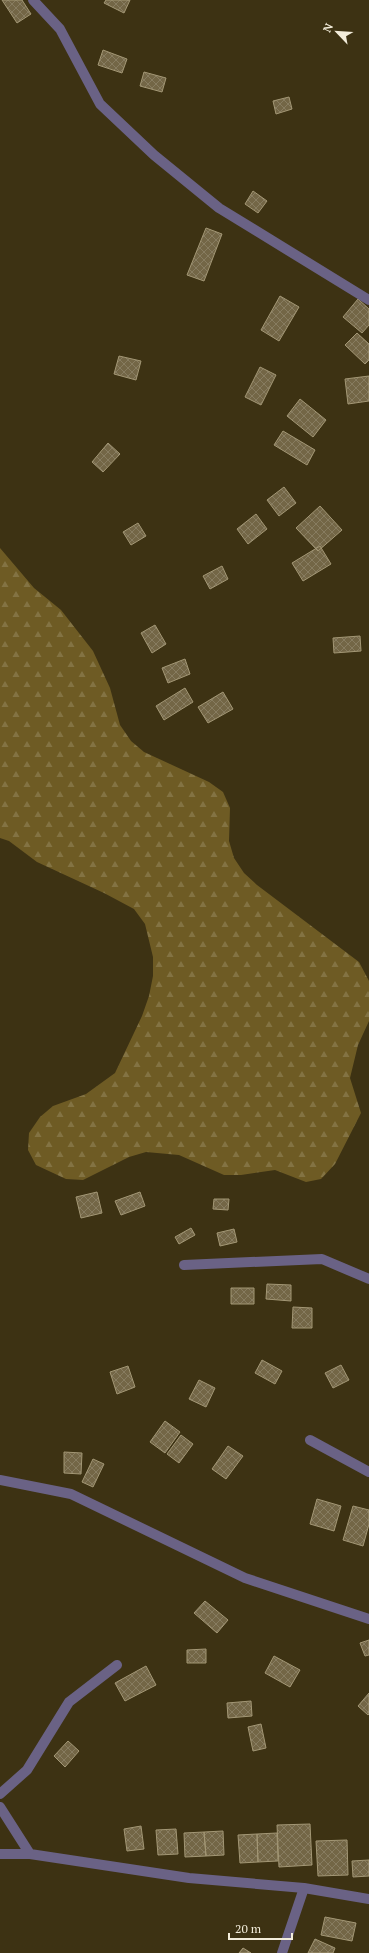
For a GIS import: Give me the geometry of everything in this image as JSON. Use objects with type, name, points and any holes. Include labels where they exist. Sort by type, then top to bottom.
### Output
[{"type":"street","points":[[33,0],[60,29],[100,104],[154,155],[219,208],[369,300]]},
{"type":"street","points":[[184,1265],[322,1259],[369,1279]]},
{"type":"street","points":[[310,1440],[369,1472]]},
{"type":"street","points":[[0,1480],[70,1494],[245,1578],[369,1619]]},
{"type":"street","points":[[0,1794],[27,1770],[69,1702],[116,1665]]},
{"type":"street","points":[[0,1807],[30,1854]]},
{"type":"street","points":[[0,1854],[30,1854],[189,1878],[304,1888],[369,1899]]},
{"type":"street","points":[[282,1953],[304,1888]]},
{"type":"green space","points":[[0,548],[34,588],[61,610],[93,651],[110,688],[120,725],[131,741],[144,752],[209,782],[223,792],[230,808],[229,841],[234,858],[244,873],[257,885],[359,962],[369,981],[369,1021],[358,1045],[350,1078],[361,1113],[335,1164],[321,1179],[306,1182],[275,1170],[241,1175],[224,1175],[179,1155],[146,1152],[129,1157],[83,1180],[66,1179],[36,1165],[28,1150],[29,1133],[40,1117],[53,1106],[86,1094],[115,1073],[142,1016],[149,996],[153,976],[153,957],[145,924],[134,909],[104,893],[37,862],[9,841],[0,838]]},
{"type":"building","points":[[2,0],[22,0],[31,14],[17,23]]},
{"type":"building","points":[[106,0],[130,0],[124,13],[104,3]]},
{"type":"building","points":[[103,50],[127,59],[122,73],[98,65]]},
{"type":"building","points":[[144,72],[166,78],[162,92],[140,86]]},
{"type":"building","points":[[289,97],[292,109],[276,114],[273,101]]},
{"type":"building","points":[[253,191],[267,201],[258,213],[245,204]]},
{"type":"building","points":[[206,228],[222,234],[204,281],[187,275]]},
{"type":"building","points":[[280,296],[299,307],[279,341],[261,330]]},
{"type":"building","points":[[358,299],[369,309],[369,325],[362,333],[343,317]]},
{"type":"building","points":[[357,333],[369,344],[369,360],[365,364],[345,345]]},
{"type":"building","points":[[119,356],[141,361],[136,380],[114,374]]},
{"type":"building","points":[[260,367],[276,375],[261,405],[245,397]]},
{"type":"building","points":[[369,376],[369,401],[348,404],[345,379]]},
{"type":"building","points":[[300,399],[326,420],[313,437],[287,416]]},
{"type":"building","points":[[283,431],[315,450],[307,465],[274,445]]},
{"type":"building","points":[[108,443],[120,454],[103,472],[92,462]]},
{"type":"building","points":[[284,487],[296,503],[279,516],[267,500]]},
{"type":"building","points":[[320,506],[342,530],[318,551],[296,528]]},
{"type":"building","points":[[256,514],[267,529],[248,544],[237,529]]},
{"type":"building","points":[[138,523],[146,536],[131,545],[123,532]]},
{"type":"building","points":[[320,546],[331,564],[303,581],[292,563]]},
{"type":"building","points":[[222,566],[228,579],[210,589],[203,576]]},
{"type":"building","points":[[155,625],[166,644],[152,653],[141,633]]},
{"type":"building","points":[[360,636],[361,651],[334,653],[333,638]]},
{"type":"building","points":[[185,659],[190,674],[168,683],[162,668]]},
{"type":"building","points":[[185,688],[193,702],[164,720],[156,706]]},
{"type":"building","points":[[223,692],[233,709],[208,723],[198,707]]},
{"type":"building","points":[[97,1192],[102,1213],[81,1218],[76,1197]]},
{"type":"building","points":[[140,1192],[145,1206],[121,1215],[115,1201]]},
{"type":"building","points":[[214,1199],[229,1199],[228,1210],[213,1209]]},
{"type":"building","points":[[191,1228],[195,1235],[179,1244],[175,1237]]},
{"type":"building","points":[[234,1229],[237,1242],[220,1246],[217,1233]]},
{"type":"building","points":[[267,1284],[291,1285],[291,1301],[266,1299]]},
{"type":"building","points":[[231,1288],[254,1288],[254,1304],[231,1304]]},
{"type":"building","points":[[293,1307],[312,1308],[312,1328],[292,1328]]},
{"type":"building","points":[[262,1360],[282,1371],[275,1384],[255,1373]]},
{"type":"building","points":[[341,1365],[349,1380],[333,1388],[325,1373]]},
{"type":"building","points":[[128,1366],[135,1387],[117,1394],[110,1372]]},
{"type":"building","points":[[199,1380],[215,1388],[206,1407],[189,1399]]},
{"type":"building","points":[[165,1421],[180,1432],[165,1453],[150,1442]]},
{"type":"building","points":[[181,1435],[193,1444],[179,1463],[167,1454]]},
{"type":"building","points":[[228,1446],[243,1456],[226,1479],[212,1469]]},
{"type":"building","points":[[64,1452],[82,1453],[81,1474],[64,1473]]},
{"type":"building","points":[[93,1459],[104,1464],[93,1487],[82,1482]]},
{"type":"building","points":[[317,1499],[341,1506],[334,1531],[310,1524]]},
{"type":"building","points":[[353,1506],[369,1510],[369,1524],[363,1546],[343,1540]]},
{"type":"building","points":[[205,1601],[228,1620],[217,1633],[194,1613]]},
{"type":"building","points":[[369,1640],[369,1655],[365,1656],[360,1643]]},
{"type":"building","points":[[206,1649],[206,1663],[187,1663],[187,1650]]},
{"type":"building","points":[[274,1656],[300,1670],[290,1687],[265,1673]]},
{"type":"building","points":[[146,1666],[156,1685],[125,1701],[115,1683]]},
{"type":"building","points":[[369,1693],[369,1714],[368,1715],[358,1706]]},
{"type":"building","points":[[251,1701],[252,1716],[228,1718],[227,1703]]},
{"type":"building","points":[[261,1724],[266,1748],[253,1751],[248,1727]]},
{"type":"building","points":[[68,1741],[79,1751],[65,1767],[54,1756]]},
{"type":"building","points":[[310,1824],[312,1865],[279,1867],[277,1825]]},
{"type":"building","points":[[141,1826],[144,1849],[127,1851],[124,1829]]},
{"type":"building","points":[[176,1829],[178,1854],[158,1855],[156,1830]]},
{"type":"building","points":[[223,1831],[224,1855],[206,1856],[204,1832]]},
{"type":"building","points":[[204,1832],[206,1856],[185,1857],[184,1833]]},
{"type":"building","points":[[277,1833],[278,1861],[258,1862],[257,1834]]},
{"type":"building","points":[[257,1834],[258,1862],[240,1863],[238,1835]]},
{"type":"building","points":[[347,1840],[348,1875],[318,1876],[316,1841]]},
{"type":"building","points":[[369,1860],[369,1876],[353,1877],[352,1861]]},
{"type":"building","points":[[325,1917],[356,1923],[352,1941],[321,1935]]},
{"type":"building","points":[[315,1939],[335,1948],[333,1953],[308,1953]]},
{"type":"building","points":[[243,1948],[251,1953],[239,1953]]}]
